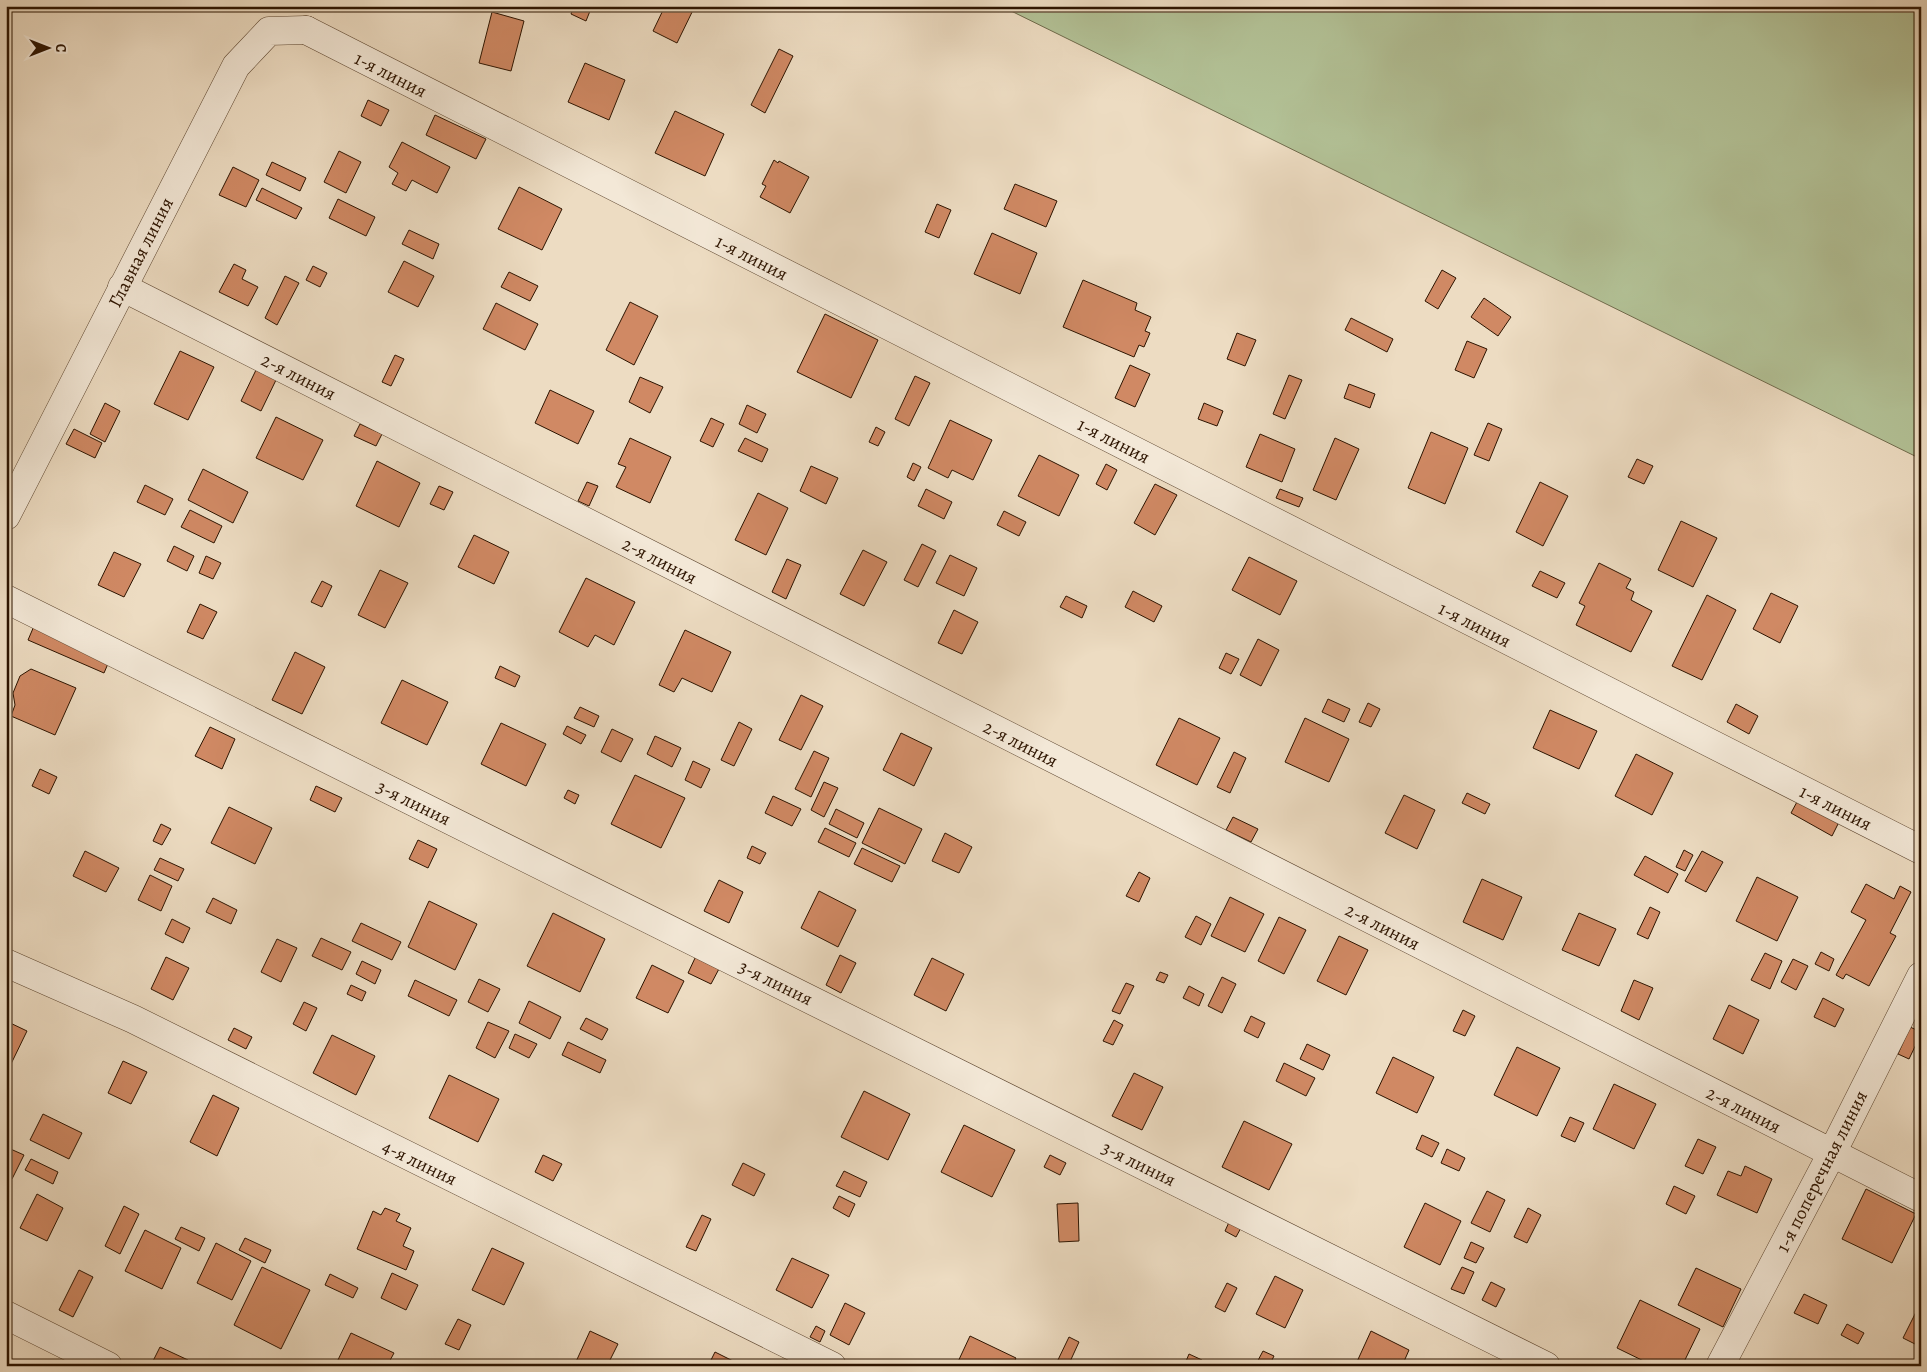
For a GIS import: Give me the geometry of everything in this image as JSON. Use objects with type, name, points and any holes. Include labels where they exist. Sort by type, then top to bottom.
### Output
[{"type":"street","name":"Главная линия","points":[[6,516],[236,66],[269,31],[306,30]]},
{"type":"street","name":"1-я линия","points":[[306,30],[1921,850]]},
{"type":"street","name":"2-я линия","points":[[122,287],[1921,1198]]},
{"type":"street","name":"3-я линия","points":[[6,599],[1546,1366]]},
{"type":"street","name":"4-я линия","points":[[6,963],[133,1019],[832,1366]]},
{"type":"street","name":"1-я поперечная линия","points":[[1720,1366],[1832,1154],[1921,976]]},
{"type":"street","points":[[6,1315],[108,1366]]},
{"type":"green space","points":[[1001,6],[1921,6],[1921,459]]},
{"type":"building","points":[[574,6],[592,6],[586,21],[571,14]]},
{"type":"building","points":[[665,6],[695,6],[677,43],[653,31]]},
{"type":"building","points":[[492,12],[524,21],[511,71],[479,63]]},
{"type":"building","points":[[779,49],[793,56],[765,113],[751,105]]},
{"type":"building","points":[[585,63],[625,80],[609,120],[568,102]]},
{"type":"building","points":[[368,100],[389,110],[381,126],[361,116]]},
{"type":"building","points":[[675,111],[724,134],[705,176],[655,153]]},
{"type":"building","points":[[435,115],[486,139],[476,159],[426,135]]},
{"type":"building","points":[[402,142],[450,167],[437,193],[412,180],[406,191],[392,184],[398,173],[389,167]]},
{"type":"building","points":[[339,151],[361,162],[346,193],[324,182]]},
{"type":"building","points":[[774,160],[809,177],[790,213],[760,197],[766,186],[762,184]]},
{"type":"building","points":[[272,162],[306,178],[300,191],[266,175]]},
{"type":"building","points":[[233,167],[259,180],[246,207],[219,195]]},
{"type":"building","points":[[1015,184],[1057,201],[1046,227],[1004,209]]},
{"type":"building","points":[[519,187],[562,209],[542,250],[498,229]]},
{"type":"building","points":[[262,188],[302,208],[296,219],[256,200]]},
{"type":"building","points":[[338,199],[375,217],[366,236],[329,218]]},
{"type":"building","points":[[937,204],[951,210],[939,238],[925,232]]},
{"type":"building","points":[[409,230],[439,244],[433,259],[402,244]]},
{"type":"building","points":[[992,233],[1037,253],[1020,294],[974,274]]},
{"type":"building","points":[[404,261],[434,276],[418,307],[388,292]]},
{"type":"building","points":[[234,264],[246,270],[242,279],[258,287],[248,306],[219,292]]},
{"type":"building","points":[[313,266],[327,273],[320,287],[306,280]]},
{"type":"building","points":[[1442,270],[1456,278],[1438,309],[1425,301]]},
{"type":"building","points":[[509,272],[538,286],[530,301],[501,287]]},
{"type":"building","points":[[285,276],[299,283],[277,325],[265,318]]},
{"type":"building","points":[[1083,280],[1137,303],[1135,310],[1151,317],[1145,331],[1150,333],[1144,347],[1139,345],[1134,357],[1063,327]]},
{"type":"building","points":[[1484,298],[1511,317],[1498,336],[1471,317]]},
{"type":"building","points":[[630,302],[658,316],[634,365],[606,350]]},
{"type":"building","points":[[496,303],[538,324],[525,350],[483,329]]},
{"type":"building","points":[[825,314],[878,340],[851,398],[797,372]]},
{"type":"building","points":[[1351,318],[1393,339],[1387,352],[1345,330]]},
{"type":"building","points":[[1237,333],[1256,340],[1245,366],[1227,359]]},
{"type":"building","points":[[1467,341],[1487,349],[1474,378],[1455,370]]},
{"type":"building","points":[[180,351],[214,367],[188,420],[154,404]]},
{"type":"building","points":[[395,355],[404,359],[391,386],[382,382]]},
{"type":"building","points":[[1130,365],[1150,374],[1135,407],[1115,398]]},
{"type":"building","points":[[256,370],[276,380],[261,411],[241,401]]},
{"type":"building","points":[[1289,375],[1302,380],[1285,419],[1273,414]]},
{"type":"building","points":[[915,376],[930,383],[909,426],[895,419]]},
{"type":"building","points":[[640,377],[663,387],[650,413],[629,402]]},
{"type":"building","points":[[1349,384],[1375,394],[1370,408],[1344,398]]},
{"type":"building","points":[[550,390],[594,411],[578,444],[535,423]]},
{"type":"building","points":[[105,403],[120,411],[105,442],[90,434]]},
{"type":"building","points":[[1204,403],[1223,411],[1217,426],[1198,419]]},
{"type":"building","points":[[747,405],[766,414],[757,433],[739,424]]},
{"type":"building","points":[[276,417],[323,440],[303,480],[256,458]]},
{"type":"building","points":[[711,418],[724,424],[713,447],[700,441]]},
{"type":"building","points":[[950,420],[992,440],[973,480],[952,470],[948,478],[928,468]]},
{"type":"building","points":[[1488,423],[1502,429],[1489,461],[1474,455]]},
{"type":"building","points":[[360,424],[382,434],[376,446],[354,436]]},
{"type":"building","points":[[876,427],[885,432],[878,446],[869,442]]},
{"type":"building","points":[[74,429],[102,443],[95,458],[66,444]]},
{"type":"building","points":[[1431,432],[1468,448],[1445,504],[1408,488]]},
{"type":"building","points":[[1260,434],[1295,449],[1282,482],[1246,467]]},
{"type":"building","points":[[630,438],[671,457],[650,503],[616,487],[626,467],[618,464]]},
{"type":"building","points":[[745,438],[768,449],[762,462],[738,451]]},
{"type":"building","points":[[1335,438],[1359,449],[1336,500],[1313,490]]},
{"type":"building","points":[[1039,455],[1079,475],[1059,516],[1018,496]]},
{"type":"building","points":[[1637,459],[1653,466],[1644,484],[1628,477]]},
{"type":"building","points":[[377,461],[420,483],[399,527],[356,506]]},
{"type":"building","points":[[913,463],[921,467],[914,481],[907,477]]},
{"type":"building","points":[[1106,464],[1117,470],[1107,490],[1096,484]]},
{"type":"building","points":[[811,466],[838,478],[826,504],[800,491]]},
{"type":"building","points":[[203,469],[248,492],[233,523],[188,500]]},
{"type":"building","points":[[587,482],[598,486],[589,506],[578,501]]},
{"type":"building","points":[[1540,482],[1568,496],[1543,546],[1516,532]]},
{"type":"building","points":[[1155,484],[1177,495],[1155,535],[1134,523]]},
{"type":"building","points":[[145,485],[173,499],[165,515],[137,502]]},
{"type":"building","points":[[439,486],[453,492],[444,510],[430,504]]},
{"type":"building","points":[[926,489],[952,502],[944,519],[918,506]]},
{"type":"building","points":[[1280,489],[1303,498],[1299,507],[1276,498]]},
{"type":"building","points":[[758,493],[788,508],[766,555],[735,540]]},
{"type":"building","points":[[190,510],[222,526],[214,543],[181,527]]},
{"type":"building","points":[[1004,511],[1026,522],[1019,536],[997,525]]},
{"type":"building","points":[[1681,521],[1717,538],[1693,587],[1658,570]]},
{"type":"building","points":[[474,535],[509,552],[494,584],[458,567]]},
{"type":"building","points":[[922,544],[936,551],[918,587],[904,580]]},
{"type":"building","points":[[174,546],[194,556],[187,571],[167,561]]},
{"type":"building","points":[[863,550],[887,562],[864,606],[840,594]]},
{"type":"building","points":[[114,552],[141,564],[124,597],[98,585]]},
{"type":"building","points":[[950,555],[977,568],[964,596],[936,583]]},
{"type":"building","points":[[206,556],[221,563],[213,579],[199,573]]},
{"type":"building","points":[[1249,557],[1297,581],[1280,615],[1232,590]]},
{"type":"building","points":[[787,559],[801,565],[786,599],[772,592]]},
{"type":"building","points":[[1599,563],[1631,579],[1626,588],[1634,592],[1631,600],[1652,611],[1631,652],[1576,625],[1585,606],[1579,603]]},
{"type":"building","points":[[380,570],[408,583],[385,628],[358,615]]},
{"type":"building","points":[[1540,571],[1565,583],[1557,598],[1532,586]]},
{"type":"building","points":[[586,578],[635,602],[614,645],[595,635],[588,647],[559,632]]},
{"type":"building","points":[[322,581],[332,586],[322,607],[311,602]]},
{"type":"building","points":[[1133,591],[1162,606],[1154,622],[1125,607]]},
{"type":"building","points":[[1771,593],[1798,606],[1780,643],[1753,629]]},
{"type":"building","points":[[1707,595],[1736,610],[1702,680],[1672,666]]},
{"type":"building","points":[[1066,596],[1087,606],[1082,618],[1060,607]]},
{"type":"building","points":[[200,604],[217,612],[203,639],[187,632]]},
{"type":"building","points":[[954,610],[978,622],[962,654],[938,643]]},
{"type":"building","points":[[34,626],[110,659],[104,673],[28,640]]},
{"type":"building","points":[[685,630],[731,652],[712,692],[682,678],[674,692],[659,685]]},
{"type":"building","points":[[1258,639],[1279,650],[1261,686],[1240,675]]},
{"type":"building","points":[[295,652],[325,667],[302,714],[272,700]]},
{"type":"building","points":[[1226,653],[1239,659],[1231,674],[1219,668]]},
{"type":"building","points":[[500,666],[520,676],[515,687],[495,678]]},
{"type":"building","points":[[31,669],[76,688],[55,735],[11,716],[15,705],[13,693],[20,676]]},
{"type":"building","points":[[402,680],[448,702],[427,745],[381,723]]},
{"type":"building","points":[[1921,684],[1921,696],[1916,693]]},
{"type":"building","points":[[801,695],[823,706],[801,750],[779,740]]},
{"type":"building","points":[[1328,699],[1350,709],[1344,722],[1322,712]]},
{"type":"building","points":[[1368,703],[1380,709],[1371,727],[1359,722]]},
{"type":"building","points":[[1736,704],[1758,716],[1749,734],[1727,722]]},
{"type":"building","points":[[580,707],[599,716],[594,727],[574,718]]},
{"type":"building","points":[[1550,710],[1597,731],[1579,769],[1533,748]]},
{"type":"building","points":[[1179,718],[1220,738],[1197,785],[1156,765]]},
{"type":"building","points":[[1305,718],[1349,739],[1329,782],[1285,762]]},
{"type":"building","points":[[739,722],[752,729],[734,766],[721,760]]},
{"type":"building","points":[[501,723],[546,744],[526,786],[481,764]]},
{"type":"building","points":[[567,726],[586,735],[581,744],[563,734]]},
{"type":"building","points":[[210,727],[235,739],[222,769],[195,756]]},
{"type":"building","points":[[612,729],[633,739],[621,762],[601,752]]},
{"type":"building","points":[[901,733],[932,748],[914,786],[883,770]]},
{"type":"building","points":[[655,736],[681,748],[672,767],[647,754]]},
{"type":"building","points":[[814,751],[829,758],[811,797],[795,789]]},
{"type":"building","points":[[1234,752],[1246,758],[1230,793],[1217,787]]},
{"type":"building","points":[[1636,754],[1673,773],[1652,815],[1615,796]]},
{"type":"building","points":[[693,761],[710,769],[701,788],[685,780]]},
{"type":"building","points":[[40,769],[57,777],[49,794],[32,786]]},
{"type":"building","points":[[635,775],[685,798],[661,848],[611,824]]},
{"type":"building","points":[[824,782],[838,788],[824,817],[811,810]]},
{"type":"building","points":[[316,786],[342,798],[335,812],[310,800]]},
{"type":"building","points":[[568,790],[579,795],[575,804],[564,798]]},
{"type":"building","points":[[1467,793],[1490,804],[1485,814],[1462,803]]},
{"type":"building","points":[[1404,795],[1435,810],[1417,849],[1385,833]]},
{"type":"building","points":[[773,796],[801,809],[792,826],[765,813]]},
{"type":"building","points":[[1798,800],[1839,822],[1832,836],[1791,813]]},
{"type":"building","points":[[229,807],[272,828],[255,864],[211,843]]},
{"type":"building","points":[[879,808],[922,829],[905,864],[862,843]]},
{"type":"building","points":[[836,809],[864,823],[857,838],[829,824]]},
{"type":"building","points":[[1233,817],[1258,829],[1251,842],[1226,830]]},
{"type":"building","points":[[161,824],[171,829],[162,845],[153,841]]},
{"type":"building","points":[[825,828],[856,843],[849,857],[818,842]]},
{"type":"building","points":[[945,833],[972,847],[959,873],[932,861]]},
{"type":"building","points":[[418,840],[437,849],[428,868],[409,859]]},
{"type":"building","points":[[752,846],[766,853],[760,864],[747,858]]},
{"type":"building","points":[[862,848],[900,866],[892,882],[854,864]]},
{"type":"building","points":[[1684,850],[1693,855],[1685,871],[1676,867]]},
{"type":"building","points":[[85,851],[119,868],[106,892],[73,876]]},
{"type":"building","points":[[1702,851],[1723,862],[1706,892],[1685,881]]},
{"type":"building","points":[[1645,856],[1678,874],[1668,893],[1634,875]]},
{"type":"building","points":[[160,858],[184,869],[178,881],[154,870]]},
{"type":"building","points":[[1139,872],[1150,878],[1139,902],[1126,896]]},
{"type":"building","points":[[150,875],[172,886],[161,911],[138,900]]},
{"type":"building","points":[[1757,877],[1798,897],[1777,941],[1736,921]]},
{"type":"building","points":[[1482,879],[1522,897],[1503,940],[1463,922]]},
{"type":"building","points":[[719,880],[743,892],[729,923],[704,911]]},
{"type":"building","points":[[1866,884],[1894,899],[1900,886],[1911,892],[1890,933],[1896,936],[1869,986],[1846,974],[1843,979],[1836,975],[1866,920],[1851,912]]},
{"type":"building","points":[[819,891],[856,910],[838,947],[801,928]]},
{"type":"building","points":[[1230,897],[1264,914],[1245,952],[1211,936]]},
{"type":"building","points":[[213,898],[237,910],[231,924],[206,912]]},
{"type":"building","points":[[429,901],[477,924],[455,970],[408,947]]},
{"type":"building","points":[[1650,907],[1660,912],[1648,939],[1637,934]]},
{"type":"building","points":[[553,913],[605,939],[580,992],[527,966]]},
{"type":"building","points":[[1579,913],[1616,929],[1599,966],[1562,950]]},
{"type":"building","points":[[1196,916],[1211,924],[1201,945],[1185,937]]},
{"type":"building","points":[[1279,917],[1306,930],[1284,974],[1258,961]]},
{"type":"building","points":[[172,919],[190,928],[183,943],[165,934]]},
{"type":"building","points":[[361,923],[401,942],[392,960],[352,941]]},
{"type":"building","points":[[1339,936],[1368,950],[1346,995],[1317,981]]},
{"type":"building","points":[[321,938],[351,952],[342,970],[312,956]]},
{"type":"building","points":[[277,939],[297,948],[281,982],[261,972]]},
{"type":"building","points":[[1821,952],[1834,959],[1829,971],[1815,964]]},
{"type":"building","points":[[1765,953],[1782,961],[1770,989],[1751,980]]},
{"type":"building","points":[[840,955],[856,963],[841,993],[826,985]]},
{"type":"building","points":[[696,956],[720,967],[711,984],[688,973]]},
{"type":"building","points":[[166,957],[189,968],[173,1000],[151,989]]},
{"type":"building","points":[[932,958],[964,974],[946,1011],[914,995]]},
{"type":"building","points":[[1793,959],[1808,966],[1796,990],[1781,982]]},
{"type":"building","points":[[362,961],[381,970],[375,984],[356,974]]},
{"type":"building","points":[[652,965],[684,981],[668,1013],[636,998]]},
{"type":"building","points":[[1160,972],[1168,975],[1164,983],[1156,980]]},
{"type":"building","points":[[1222,977],[1236,984],[1222,1013],[1208,1006]]},
{"type":"building","points":[[479,979],[500,989],[488,1012],[468,1002]]},
{"type":"building","points":[[415,980],[457,1000],[449,1016],[408,996]]},
{"type":"building","points":[[1634,980],[1653,988],[1639,1020],[1621,1011]]},
{"type":"building","points":[[1126,983],[1134,986],[1120,1014],[1112,1011]]},
{"type":"building","points":[[351,985],[366,992],[362,1001],[347,994]]},
{"type":"building","points":[[1189,986],[1204,994],[1199,1006],[1183,998]]},
{"type":"building","points":[[1823,998],[1844,1009],[1835,1027],[1814,1017]]},
{"type":"building","points":[[529,1001],[561,1017],[550,1039],[519,1023]]},
{"type":"building","points":[[304,1002],[317,1008],[306,1031],[293,1024]]},
{"type":"building","points":[[1729,1005],[1759,1020],[1743,1054],[1713,1039]]},
{"type":"building","points":[[1463,1010],[1475,1016],[1465,1036],[1453,1031]]},
{"type":"building","points":[[1251,1016],[1265,1023],[1258,1038],[1244,1031]]},
{"type":"building","points":[[586,1018],[608,1029],[602,1040],[580,1029]]},
{"type":"building","points":[[1114,1020],[1123,1025],[1113,1045],[1103,1041]]},
{"type":"building","points":[[6,1021],[27,1031],[10,1066],[6,1064]]},
{"type":"building","points":[[488,1022],[509,1031],[495,1058],[476,1048]]},
{"type":"building","points":[[1910,1027],[1921,1032],[1921,1034],[1909,1059],[1898,1054]]},
{"type":"building","points":[[234,1028],[252,1037],[246,1049],[228,1040]]},
{"type":"building","points":[[515,1034],[537,1044],[529,1058],[509,1048]]},
{"type":"building","points":[[332,1035],[375,1056],[356,1095],[313,1073]]},
{"type":"building","points":[[568,1042],[606,1060],[600,1073],[562,1055]]},
{"type":"building","points":[[1307,1044],[1330,1055],[1323,1070],[1300,1059]]},
{"type":"building","points":[[1517,1047],[1560,1068],[1537,1116],[1494,1095]]},
{"type":"building","points":[[1393,1057],[1434,1077],[1417,1113],[1376,1093]]},
{"type":"building","points":[[123,1061],[147,1072],[131,1104],[108,1093]]},
{"type":"building","points":[[1284,1063],[1315,1078],[1306,1096],[1276,1081]]},
{"type":"building","points":[[1134,1073],[1163,1087],[1142,1130],[1112,1116]]},
{"type":"building","points":[[449,1075],[499,1099],[478,1142],[429,1118]]},
{"type":"building","points":[[1614,1084],[1656,1104],[1634,1149],[1593,1129]]},
{"type":"building","points":[[864,1091],[910,1114],[888,1160],[841,1137]]},
{"type":"building","points":[[213,1095],[239,1108],[217,1156],[190,1142]]},
{"type":"building","points":[[43,1114],[82,1133],[69,1159],[30,1140]]},
{"type":"building","points":[[1570,1117],[1584,1123],[1575,1142],[1561,1136]]},
{"type":"building","points":[[1244,1121],[1292,1144],[1269,1190],[1222,1167]]},
{"type":"building","points":[[964,1125],[1015,1150],[992,1197],[941,1172]]},
{"type":"building","points":[[1422,1135],[1439,1143],[1432,1157],[1416,1149]]},
{"type":"building","points":[[1698,1139],[1716,1147],[1703,1174],[1685,1166]]},
{"type":"building","points":[[6,1147],[24,1155],[12,1179],[6,1177]]},
{"type":"building","points":[[1447,1149],[1465,1158],[1459,1171],[1441,1163]]},
{"type":"building","points":[[543,1155],[562,1164],[553,1181],[535,1172]]},
{"type":"building","points":[[1050,1155],[1066,1163],[1060,1175],[1044,1167]]},
{"type":"building","points":[[31,1159],[58,1172],[53,1184],[25,1170]]},
{"type":"building","points":[[743,1163],[765,1174],[754,1196],[732,1185]]},
{"type":"building","points":[[1745,1166],[1772,1179],[1757,1213],[1717,1195],[1728,1171],[1741,1176]]},
{"type":"building","points":[[844,1171],[867,1182],[860,1197],[836,1186]]},
{"type":"building","points":[[1674,1186],[1695,1196],[1686,1214],[1666,1204]]},
{"type":"building","points":[[1866,1189],[1916,1214],[1892,1263],[1842,1239]]},
{"type":"building","points":[[1487,1191],[1505,1200],[1490,1232],[1471,1223]]},
{"type":"building","points":[[37,1194],[63,1208],[47,1241],[20,1228]]},
{"type":"building","points":[[839,1196],[855,1204],[849,1217],[833,1208]]},
{"type":"building","points":[[1078,1203],[1079,1241],[1059,1242],[1057,1204]]},
{"type":"building","points":[[1425,1203],[1461,1221],[1440,1265],[1404,1247]]},
{"type":"building","points":[[124,1206],[139,1214],[120,1254],[105,1246]]},
{"type":"building","points":[[385,1208],[400,1214],[396,1221],[411,1228],[403,1246],[414,1251],[406,1270],[357,1249],[373,1211],[381,1215]]},
{"type":"building","points":[[1528,1208],[1541,1215],[1527,1243],[1514,1237]]},
{"type":"building","points":[[702,1215],[711,1219],[696,1251],[686,1247]]},
{"type":"building","points":[[1230,1220],[1242,1226],[1236,1237],[1225,1231]]},
{"type":"building","points":[[181,1227],[205,1238],[199,1251],[175,1239]]},
{"type":"building","points":[[145,1230],[181,1248],[162,1289],[125,1271]]},
{"type":"building","points":[[245,1238],[271,1250],[265,1263],[239,1250]]},
{"type":"building","points":[[1471,1242],[1484,1248],[1476,1263],[1464,1258]]},
{"type":"building","points":[[216,1243],[251,1261],[232,1300],[197,1283]]},
{"type":"building","points":[[492,1248],[524,1263],[504,1305],[472,1290]]},
{"type":"building","points":[[792,1258],[829,1275],[812,1308],[776,1290]]},
{"type":"building","points":[[262,1267],[310,1290],[281,1349],[234,1325]]},
{"type":"building","points":[[1462,1267],[1474,1272],[1464,1294],[1451,1289]]},
{"type":"building","points":[[1696,1268],[1741,1289],[1723,1327],[1678,1305]]},
{"type":"building","points":[[79,1270],[93,1277],[73,1317],[59,1310]]},
{"type":"building","points":[[392,1273],[418,1285],[406,1310],[381,1298]]},
{"type":"building","points":[[330,1274],[358,1288],[353,1298],[325,1285]]},
{"type":"building","points":[[1275,1276],[1303,1290],[1285,1328],[1256,1314]]},
{"type":"building","points":[[1491,1282],[1505,1289],[1496,1307],[1482,1300]]},
{"type":"building","points":[[1227,1283],[1237,1288],[1225,1312],[1215,1307]]},
{"type":"building","points":[[1804,1294],[1827,1305],[1818,1324],[1794,1313]]},
{"type":"building","points":[[1640,1300],[1700,1329],[1682,1366],[1654,1366],[1617,1348]]},
{"type":"building","points":[[845,1303],[865,1313],[849,1345],[830,1335]]},
{"type":"building","points":[[1917,1310],[1921,1311],[1921,1336],[1917,1345],[1903,1338]]},
{"type":"building","points":[[458,1319],[471,1325],[459,1350],[445,1344]]},
{"type":"building","points":[[1847,1324],[1864,1333],[1858,1344],[1841,1335]]},
{"type":"building","points":[[816,1326],[825,1331],[820,1342],[810,1337]]},
{"type":"building","points":[[590,1331],[618,1344],[607,1366],[574,1366]]},
{"type":"building","points":[[1371,1331],[1409,1350],[1402,1366],[1355,1366]]},
{"type":"building","points":[[351,1333],[394,1353],[387,1366],[335,1366]]},
{"type":"building","points":[[970,1336],[1016,1358],[1012,1366],[956,1366]]},
{"type":"building","points":[[1069,1337],[1079,1342],[1068,1366],[1060,1366],[1056,1364]]},
{"type":"building","points":[[160,1347],[188,1360],[185,1366],[151,1365]]},
{"type":"building","points":[[1263,1351],[1274,1356],[1269,1366],[1255,1366]]},
{"type":"building","points":[[715,1352],[743,1366],[708,1366]]},
{"type":"building","points":[[1189,1354],[1202,1360],[1199,1366],[1184,1366]]}]
